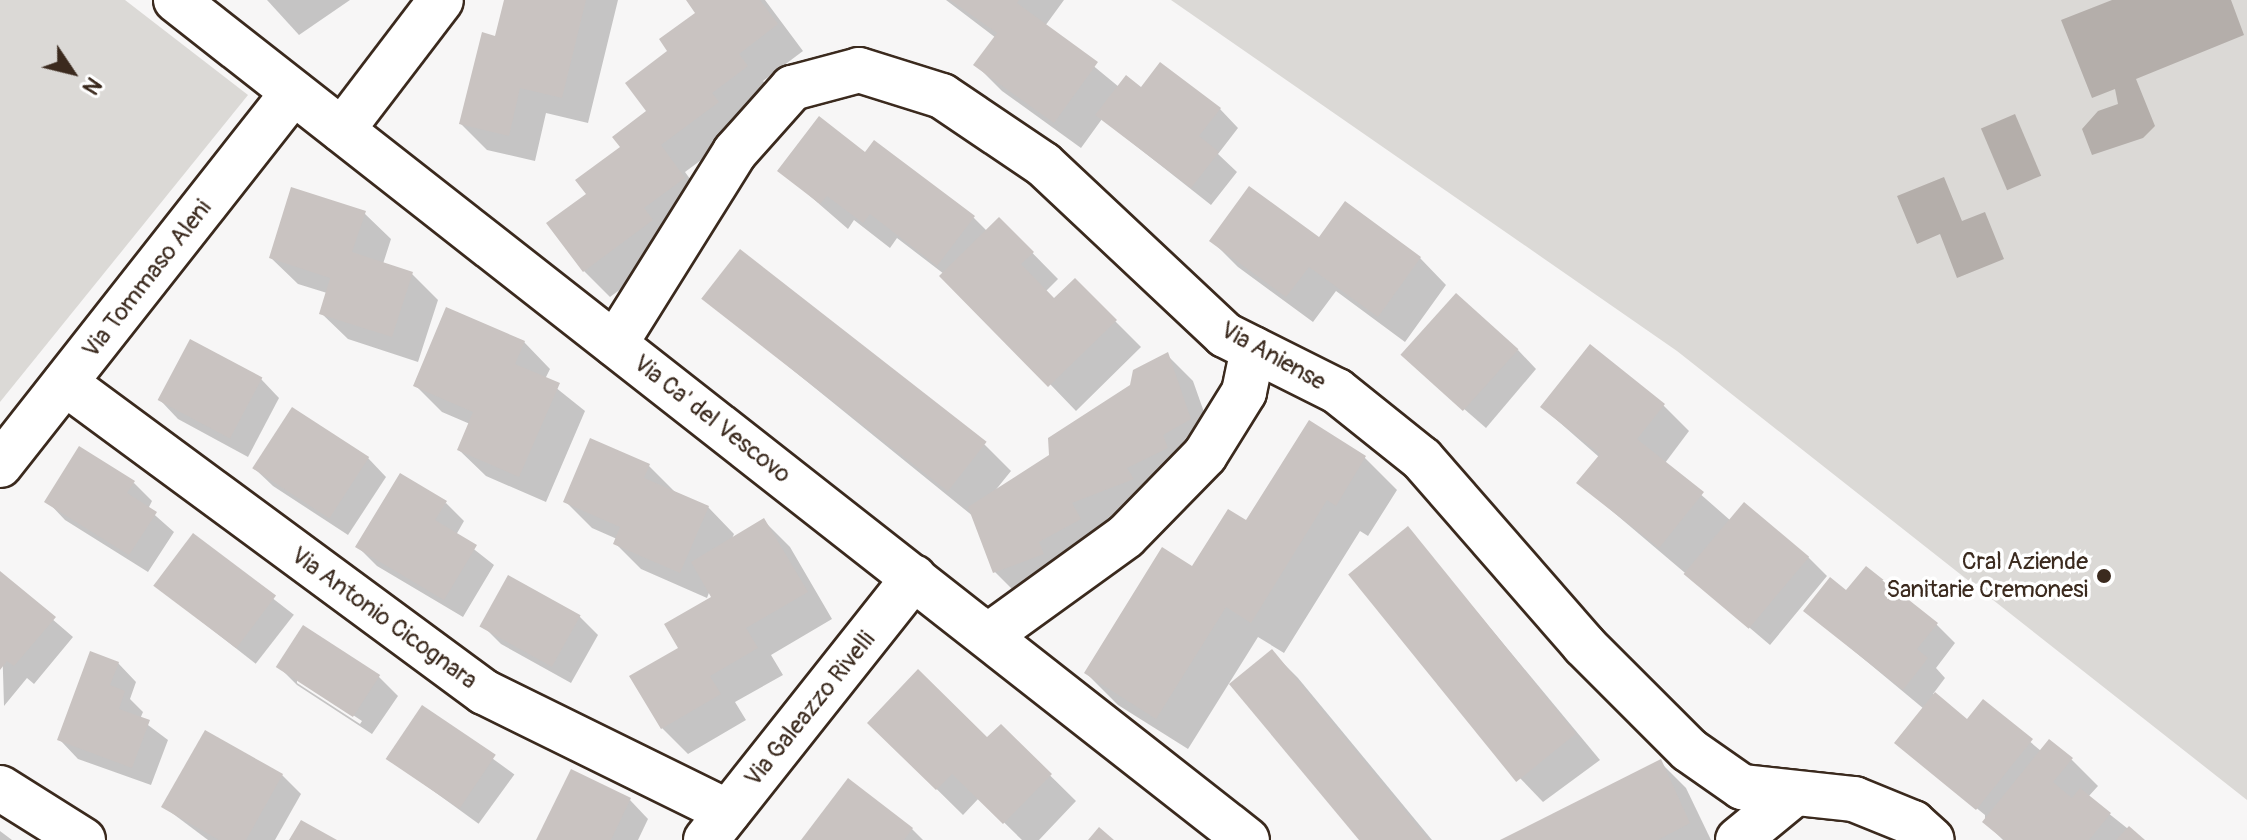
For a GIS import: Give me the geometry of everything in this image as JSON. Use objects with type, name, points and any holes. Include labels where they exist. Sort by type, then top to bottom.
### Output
[{"type":"street","name":"Via Ca' del Vescovo","points":[[176,0],[1247,840]]},
{"type":"street","points":[[342,130],[441,0]]},
{"type":"street","name":"Via Aniense","points":[[615,344],[735,152],[792,88],[859,70],[942,96],[1043,164],[1225,335],[1337,391],[1422,459],[1584,645],[1689,750],[1742,787],[1854,799],[1913,823],[1932,840]]},
{"type":"street","name":"Via Tommaso Aleni","points":[[0,465],[293,92]]},
{"type":"street","points":[[988,636],[1126,536],[1205,455],[1244,392],[1253,349]]},
{"type":"street","name":"Via Antonio Cicognara","points":[[65,383],[484,692],[717,826]]},
{"type":"street","name":"Via Galeazzo Rivelli","points":[[717,826],[914,578]]},
{"type":"street","points":[[0,788],[83,840]]},
{"type":"street","points":[[1738,840],[1794,794]]},
{"type":"shaded area","points":[[0,0],[125,0],[248,95],[0,402]]},
{"type":"shaded area","name":"Cral Aziende Sanitarie Cremonesi","points":[[1171,0],[2247,0],[2247,800],[1677,351]]},
{"type":"shaded area","points":[[2112,0],[2231,0],[2244,35],[2136,79],[2155,126],[2143,138],[2092,155],[2082,129],[2098,111],[2118,104],[2115,89],[2092,98],[2061,20]]},
{"type":"shaded area","points":[[2015,114],[2041,176],[2007,190],[1981,128]]},
{"type":"shaded area","points":[[1944,177],[1962,221],[1985,212],[2004,259],[1957,278],[1940,234],[1917,244],[1897,196]]},
{"type":"building","points":[[504,0],[586,0],[562,98],[520,88],[509,136],[459,124],[482,32],[495,36]]},
{"type":"building","points":[[686,0],[760,0],[778,24],[739,54],[748,66],[712,93],[719,102],[661,145],[685,178],[644,208],[653,220],[583,272],[546,223],[586,194],[575,180],[620,147],[612,137],[646,111],[625,83],[667,51],[659,39],[695,13]]},
{"type":"building","points":[[950,0],[1019,0],[1017,3],[1098,62],[1054,123],[973,65],[997,33]]},
{"type":"building","points":[[1160,62],[1221,108],[1199,136],[1219,152],[1191,188],[1095,115],[1126,75],[1141,87]]},
{"type":"building","points":[[819,116],[865,152],[874,140],[975,216],[937,266],[870,214],[863,223],[827,196],[820,204],[777,171]]},
{"type":"building","points":[[1249,186],[1319,237],[1345,201],[1421,257],[1378,317],[1309,267],[1286,297],[1209,241]]},
{"type":"building","points":[[291,187],[366,211],[352,252],[413,272],[392,337],[319,314],[330,278],[269,258]]},
{"type":"building","points":[[999,217],[1034,252],[1021,264],[1054,298],[1075,278],[1117,320],[1048,387],[939,276]]},
{"type":"building","points":[[740,249],[987,442],[948,491],[701,299]]},
{"type":"building","points":[[1456,293],[1518,349],[1463,411],[1400,355]]},
{"type":"building","points":[[446,307],[525,341],[515,364],[560,383],[519,477],[457,450],[473,412],[413,386]]},
{"type":"building","points":[[190,339],[262,377],[230,438],[158,400]]},
{"type":"building","points":[[1590,344],[1665,404],[1637,439],[1704,492],[1659,548],[1576,483],[1600,454],[1540,407]]},
{"type":"building","points":[[1168,352],[1191,419],[1163,435],[1168,448],[1127,468],[1134,479],[1072,503],[1081,519],[1039,542],[1044,554],[993,573],[968,507],[1049,455],[1048,438],[1130,385],[1133,370]]},
{"type":"building","points":[[292,407],[369,457],[329,518],[252,468]]},
{"type":"building","points":[[1309,420],[1366,456],[1336,506],[1327,500],[1251,623],[1226,607],[1156,719],[1084,673],[1162,547],[1192,566],[1228,509],[1246,520]]},
{"type":"building","points":[[590,438],[650,464],[644,478],[709,506],[680,573],[613,544],[620,527],[563,502]]},
{"type":"building","points":[[79,446],[135,481],[127,493],[157,512],[129,555],[44,502]]},
{"type":"building","points":[[400,473],[447,501],[435,520],[477,545],[444,600],[355,547]]},
{"type":"building","points":[[1744,502],[1809,557],[1749,629],[1684,574]]},
{"type":"building","points":[[764,518],[808,592],[746,628],[758,648],[710,676],[721,694],[661,729],[629,676],[678,648],[664,624],[711,597],[691,562]]},
{"type":"building","points":[[1408,526],[1576,733],[1516,782],[1348,574]]},
{"type":"building","points":[[193,533],[276,596],[236,648],[153,586]]},
{"type":"building","points":[[1866,566],[1938,623],[1917,649],[1928,658],[1903,690],[1803,611],[1830,577],[1846,590]]},
{"type":"building","points":[[0,571],[56,617],[14,666],[7,661],[0,670]]},
{"type":"building","points":[[508,575],[581,615],[552,667],[479,627]]},
{"type":"building","points":[[303,625],[380,675],[353,717],[276,667]]},
{"type":"building","points":[[1272,649],[1429,840],[1359,840],[1229,684]]},
{"type":"building","points":[[90,651],[119,662],[110,685],[125,691],[119,709],[150,720],[132,768],[57,740]]},
{"type":"building","points":[[918,669],[987,737],[1001,724],[1052,774],[1003,824],[952,774],[936,790],[867,723]]},
{"type":"building","points":[[1935,692],[1967,719],[1983,699],[2033,739],[1976,810],[1894,743]]},
{"type":"building","points":[[422,705],[496,755],[459,809],[386,759]]},
{"type":"building","points":[[205,730],[283,774],[246,840],[219,840],[161,807]]},
{"type":"building","points":[[2049,739],[2073,758],[2053,782],[2072,798],[2080,788],[2111,813],[2089,840],[2004,840],[1982,822]]},
{"type":"building","points":[[1661,759],[1690,823],[1658,840],[1500,840]]},
{"type":"building","points":[[571,769],[631,798],[611,840],[536,840]]},
{"type":"building","points":[[848,778],[913,828],[904,840],[801,840]]},
{"type":"building","points":[[301,820],[337,840],[289,840]]},
{"type":"building","points":[[2129,826],[2145,840],[2116,840]]},
{"type":"building","points":[[1099,827],[1114,840],[1088,840]]},
{"type":"place","name":"Cral Aziende Sanitarie Cremonesi","points":[[2104,576]]}]
